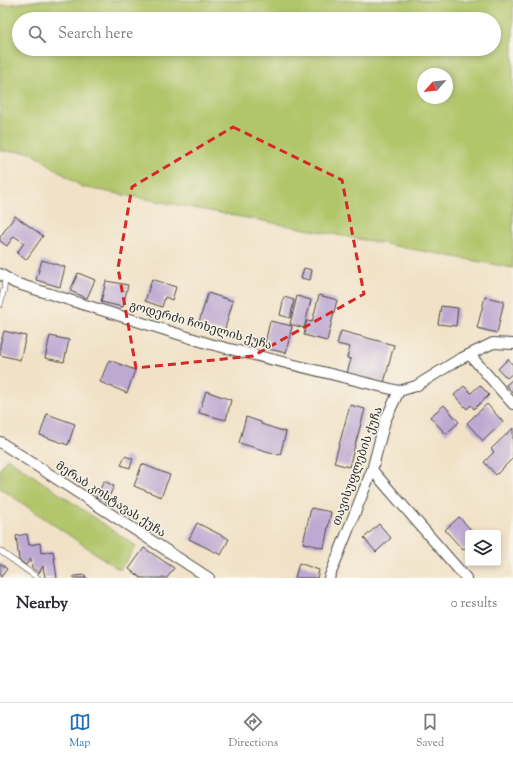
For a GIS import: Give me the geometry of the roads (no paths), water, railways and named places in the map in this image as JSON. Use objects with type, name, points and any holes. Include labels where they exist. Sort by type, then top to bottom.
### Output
[{"type":"street","name":"გოდერძი ჩოხელის ქუჩა","points":[[2,275],[15,283],[210,344],[399,391]]},
{"type":"street","points":[[399,391],[416,386],[458,360],[493,343],[513,344]]},
{"type":"street","points":[[470,355],[513,404]]},
{"type":"street","name":"თავისუფლების ქუჩა","points":[[329,578],[372,470],[385,420],[399,391]]},
{"type":"street","name":"მერაბ კოსტავას ქუჩა","points":[[0,442],[208,578]]},
{"type":"street","points":[[372,470],[466,578]]},
{"type":"lane","points":[[0,305],[4,289],[2,275]]},
{"type":"lane","points":[[0,551],[38,578]]}]
